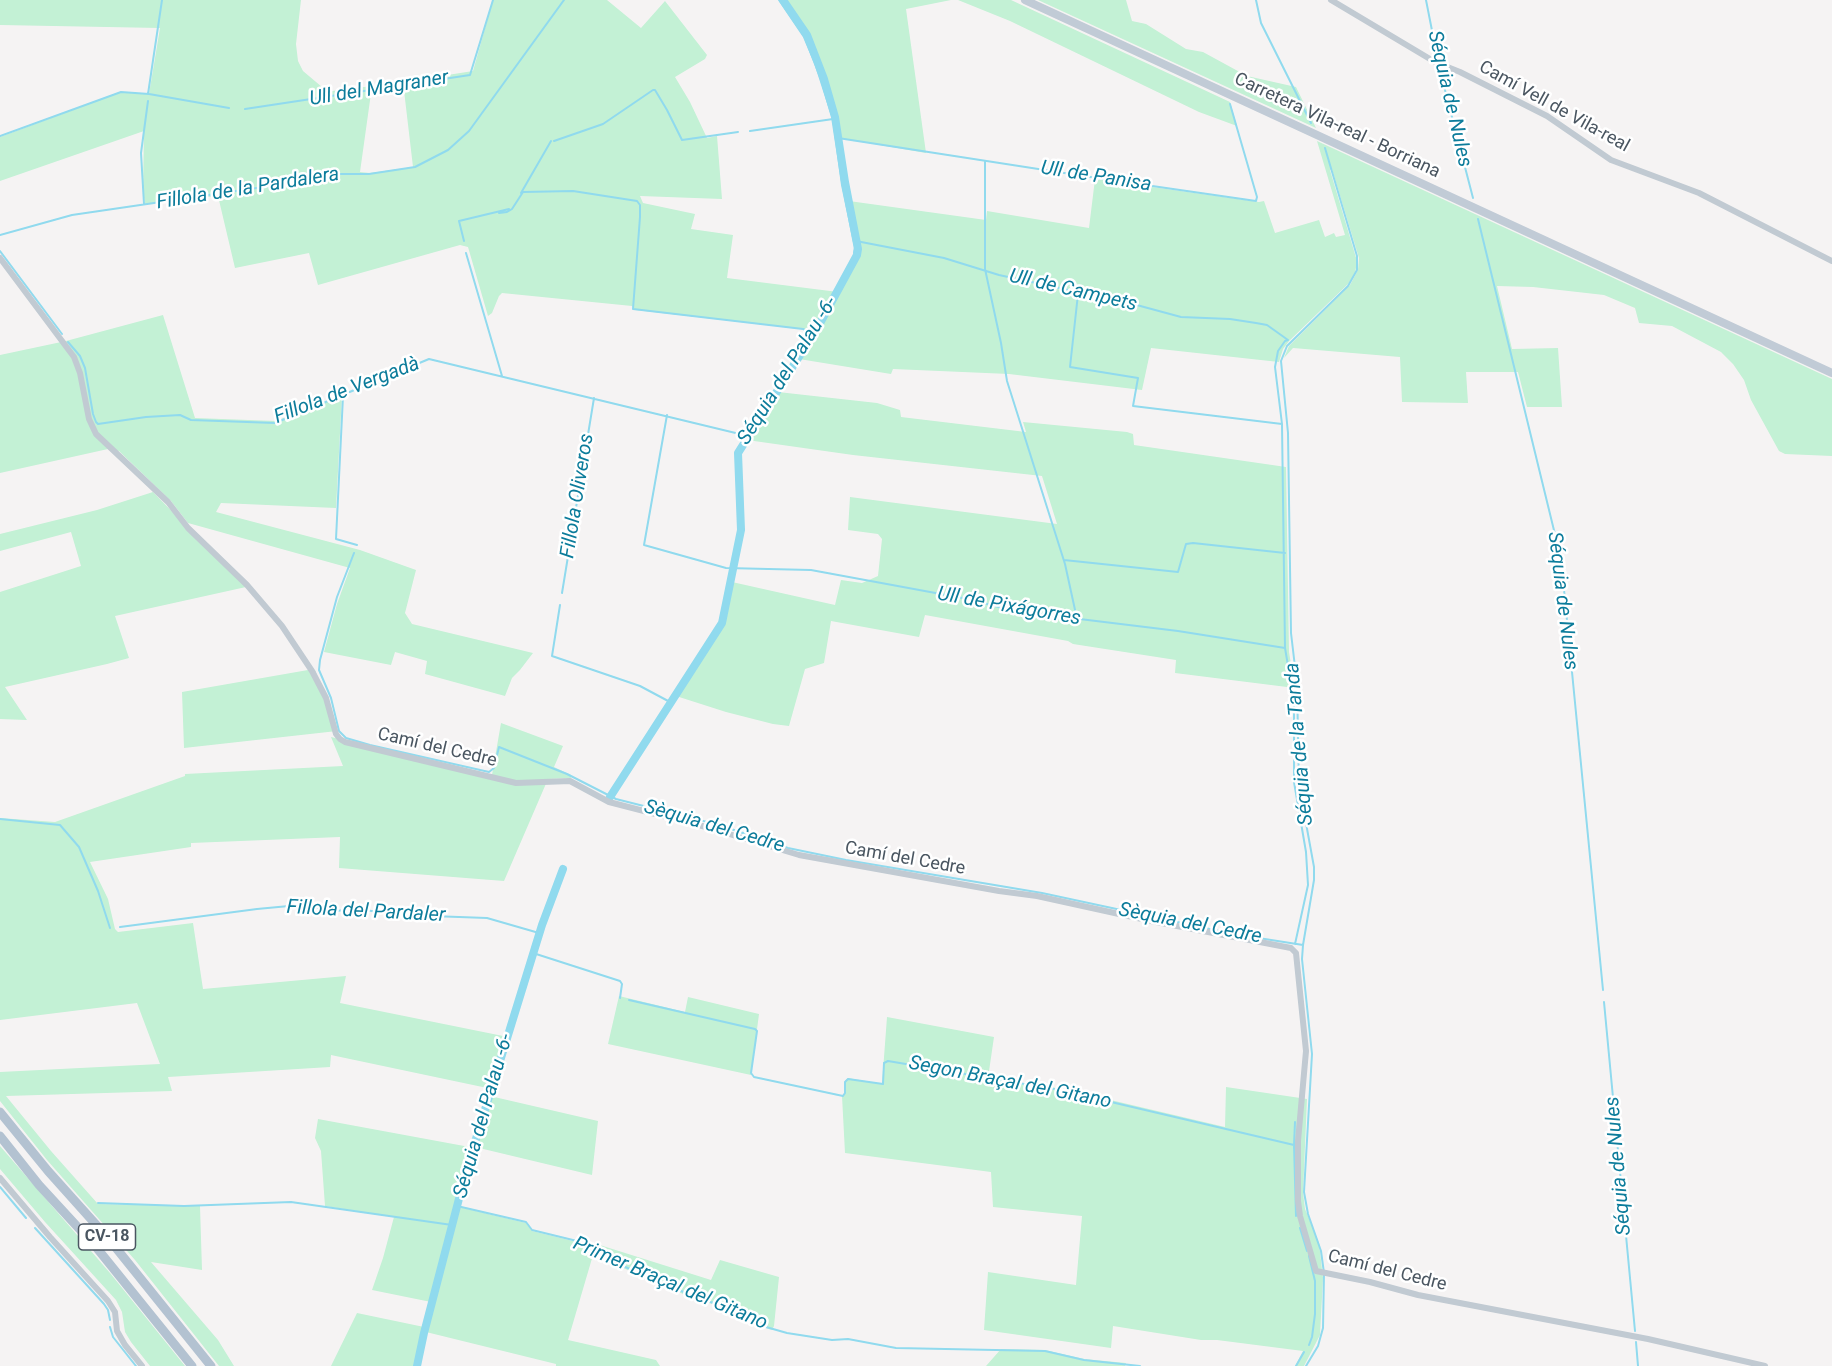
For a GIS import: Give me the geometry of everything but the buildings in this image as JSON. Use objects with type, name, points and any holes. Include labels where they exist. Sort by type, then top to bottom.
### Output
[{"type":"main road","name":"Carretera Vila-real - Borriana","points":[[1025,0],[1832,373]]},
{"type":"main road","name":"CV-18","points":[[0,1112],[48,1171],[108,1238],[211,1366]]},
{"type":"main road","name":"CV-18","points":[[0,1136],[39,1185],[117,1272],[192,1366]]},
{"type":"street","name":"Camí Vell de Vila-real","points":[[1331,0],[1438,64],[1460,72],[1547,116],[1611,160],[1699,193],[1832,261]]},
{"type":"street","name":"Camí del Cedre","points":[[0,258],[74,357],[80,373],[89,419],[96,434],[168,502],[188,528],[247,585],[282,626],[312,671],[326,698],[336,734],[345,742],[516,783],[570,781],[609,802],[706,827],[800,855],[1037,896],[1294,950],[1306,1051],[1298,1141],[1298,1201],[1316,1271],[1418,1295],[1647,1339],[1765,1366]]},
{"type":"street","points":[[0,1178],[108,1301],[115,1312],[117,1331],[125,1346],[142,1366]]},
{"type":"green space","points":[[0,0],[301,0],[296,44],[298,61],[303,71],[322,87],[332,91],[372,86],[360,172],[370,173],[413,167],[403,82],[473,71],[493,0],[607,0],[641,28],[665,1],[707,55],[705,59],[675,77],[707,138],[717,136],[722,199],[640,196],[643,203],[695,214],[691,229],[733,235],[727,278],[838,292],[859,249],[849,201],[986,220],[987,211],[1089,228],[1095,179],[1264,201],[1275,233],[1319,220],[1325,237],[1334,233],[1336,237],[1345,235],[1317,141],[1832,379],[1832,456],[1785,454],[1779,451],[1751,400],[1744,380],[1721,352],[1672,326],[1639,323],[1635,308],[1604,295],[1533,287],[1497,286],[1512,349],[1558,348],[1562,407],[1527,407],[1518,372],[1466,372],[1468,403],[1402,402],[1400,357],[1293,348],[1284,358],[1289,346],[1350,285],[1358,270],[1359,258],[1332,169],[1330,170],[1357,261],[1355,274],[1348,284],[1289,341],[1283,349],[1279,362],[1151,348],[1142,390],[1009,374],[893,369],[891,374],[799,359],[815,334],[803,329],[635,310],[632,306],[502,293],[492,313],[488,316],[468,247],[460,245],[318,285],[309,253],[235,268],[218,196],[145,204],[143,190],[144,131],[0,181],[0,137],[121,92],[149,94],[160,28],[0,25]]},
{"type":"green space","points":[[784,0],[951,0],[906,9],[926,153],[839,138],[836,116],[819,62],[807,35]]},
{"type":"green space","points":[[958,0],[1011,0],[1230,102],[1237,126],[1199,112],[1010,21]]},
{"type":"green space","points":[[1038,0],[1126,0],[1132,21],[1146,24],[1186,49],[1203,52],[1247,76],[1296,87],[1316,128]]},
{"type":"green space","points":[[163,315],[195,418],[276,421],[342,395],[336,508],[221,503],[216,512],[360,550],[416,570],[405,613],[412,624],[533,653],[512,678],[505,696],[425,674],[427,661],[395,652],[391,665],[324,652],[350,568],[188,523],[171,501],[119,451],[108,449],[0,473],[0,355],[66,341]]},
{"type":"green space","points":[[778,392],[877,403],[900,410],[901,417],[1026,432],[1023,422],[1127,432],[1133,434],[1134,445],[1286,467],[1289,652],[1295,688],[1175,673],[1176,660],[1073,644],[1068,641],[925,615],[919,637],[831,621],[824,663],[805,669],[789,726],[726,712],[676,696],[724,623],[732,582],[835,605],[841,580],[862,583],[878,576],[882,539],[878,534],[848,530],[850,497],[1057,524],[1042,476],[853,455],[747,440]]},
{"type":"green space","points":[[153,492],[246,587],[115,616],[129,658],[5,687],[27,720],[0,719],[0,592],[81,566],[71,532],[0,551],[0,534],[97,510]]},
{"type":"green space","points":[[315,670],[337,731],[184,748],[182,692]]},
{"type":"green space","points":[[501,723],[563,746],[554,767],[571,775],[571,778],[548,779],[504,881],[339,868],[340,837],[191,843],[191,847],[90,862],[108,899],[115,929],[118,932],[193,923],[203,989],[346,976],[340,1003],[508,1037],[492,1089],[331,1055],[330,1067],[168,1077],[172,1091],[6,1096],[98,1204],[200,1206],[202,1270],[151,1262],[218,1340],[234,1366],[219,1366],[135,1260],[47,1160],[0,1101],[0,1072],[160,1064],[137,1003],[0,1020],[0,818],[55,822],[185,776],[185,774],[343,766],[331,737],[492,775]]},
{"type":"green space","points":[[619,996],[685,1012],[688,997],[759,1014],[751,1075],[608,1044]]},
{"type":"green space","points":[[887,1017],[994,1037],[988,1078],[1064,1089],[1225,1127],[1226,1087],[1307,1099],[1303,1193],[1305,1209],[1319,1243],[1323,1278],[1320,1335],[1304,1366],[1295,1366],[1303,1351],[1201,1340],[1113,1326],[1111,1348],[984,1330],[988,1272],[1076,1285],[1082,1216],[993,1207],[991,1172],[845,1153],[842,1096],[845,1093],[845,1081],[848,1078],[882,1084]]},
{"type":"green space","points":[[490,1096],[598,1121],[592,1175],[475,1147]]},
{"type":"green space","points":[[318,1119],[475,1148],[459,1207],[526,1223],[532,1231],[577,1242],[583,1247],[587,1241],[711,1280],[720,1260],[779,1277],[774,1326],[772,1330],[759,1326],[728,1309],[690,1297],[593,1255],[568,1340],[656,1360],[660,1366],[556,1366],[556,1364],[426,1332],[418,1366],[331,1366],[357,1313],[424,1327],[431,1302],[372,1290],[394,1217],[325,1206],[321,1151],[315,1138]]},
{"type":"green space","points":[[0,1146],[110,1273],[185,1366],[150,1366],[125,1332],[122,1312],[116,1300],[0,1169]]},
{"type":"green space","points":[[1001,1349],[1045,1350],[1084,1359],[1126,1363],[1125,1366],[986,1366]]},
{"type":"waterway","points":[[148,94],[162,0]]},
{"type":"waterway","name":"Ull del Magraner","points":[[245,109],[470,75],[493,0]]},
{"type":"waterway","name":"Fillola de la Pardalera","points":[[0,235],[72,215],[277,185],[324,174],[369,174],[415,167],[448,150],[469,131],[564,0]]},
{"type":"waterway","name":"Séquia del Palau -6-","points":[[779,0],[804,37],[833,119],[842,185],[855,247],[854,253],[857,255]]},
{"type":"waterway","name":"Séquia del Palau -6-","points":[[610,797],[722,623],[741,530],[738,453],[819,325],[857,255],[858,249],[835,117],[824,79],[807,35],[783,0]]},
{"type":"waterway","name":"Séquia de la Tanda","points":[[1256,0],[1261,23],[1311,123]]},
{"type":"waterway","name":"Séquia de Nules","points":[[1426,0],[1438,61]]},
{"type":"waterway","name":"Séquia de Nules","points":[[1439,67],[1473,198]]},
{"type":"waterway","points":[[554,141],[603,124],[653,90],[667,110],[682,140],[738,132]]},
{"type":"waterway","name":"Ull del Magraner","points":[[0,136],[121,92],[149,94],[229,108]]},
{"type":"waterway","points":[[144,204],[141,153],[148,101]]},
{"type":"waterway","name":"Ull de Panisa","points":[[838,138],[1256,201],[1257,197],[1230,104]]},
{"type":"waterway","points":[[750,131],[833,119]]},
{"type":"waterway","points":[[521,193],[551,141]]},
{"type":"waterway","name":"Séquia de la Tanda","points":[[1306,1366],[1318,1346],[1323,1328],[1324,1273],[1321,1251],[1308,1214],[1304,1192],[1312,1054],[1302,959],[1314,867],[1299,785],[1297,684],[1291,633],[1288,433],[1281,361],[1287,346],[1348,286],[1357,270],[1357,256],[1325,148]]},
{"type":"waterway","points":[[985,161],[985,269],[1007,381],[1065,564],[1077,619]]},
{"type":"waterway","points":[[499,213],[512,209],[523,192],[573,191],[637,201],[640,205],[640,217],[633,309],[803,329],[814,334]]},
{"type":"waterway","points":[[464,241],[459,221],[509,209]]},
{"type":"waterway","name":"Séquia de Nules","points":[[1478,219],[1561,559],[1603,990]]},
{"type":"waterway","name":"Ull de Campets","points":[[856,241],[944,258],[999,275],[1133,304],[1181,317],[1230,319],[1267,325],[1288,340],[1278,351],[1275,367],[1282,424],[1285,648],[1294,701],[1294,782],[1306,852],[1308,885],[1295,944]]},
{"type":"waterway","name":"Fillola de Vergadà","points":[[0,251],[62,334]]},
{"type":"waterway","points":[[466,253],[502,376]]},
{"type":"waterway","name":"Ull de Campets","points":[[1078,294],[1070,367],[1138,378],[1133,406],[1282,424]]},
{"type":"waterway","name":"Fillola de Vergadà","points":[[68,342],[80,356],[85,368],[93,414],[98,424],[180,415],[191,420],[275,423],[429,359],[748,436]]},
{"type":"waterway","name":"Sèquia del Cedre","points":[[343,396],[336,539],[357,545]]},
{"type":"waterway","name":"Fillola Oliveros","points":[[562,593],[594,398]]},
{"type":"waterway","name":"Ull de Pixágorres","points":[[667,415],[644,545],[726,568],[811,570],[968,599],[1014,611],[1178,631],[1285,648]]},
{"type":"waterway","points":[[1064,560],[1178,572],[1186,544],[1285,553]]},
{"type":"waterway","name":"Sèquia del Cedre","points":[[354,553],[337,597],[319,670],[331,698],[339,731],[346,738],[489,772],[494,768],[499,747],[567,774],[616,799],[719,825],[788,848],[1042,893],[1233,934],[1303,945]]},
{"type":"waterway","name":"Fillola Oliveros","points":[[560,605],[552,656],[640,686],[670,702]]},
{"type":"waterway","name":"Fillola del Pardaler","points":[[0,819],[60,825],[79,847],[98,891],[110,928]]},
{"type":"waterway","name":"Séquia del Palau -6-","points":[[417,1366],[467,1168],[542,925],[563,869]]},
{"type":"waterway","name":"Fillola del Pardaler","points":[[120,927],[289,906],[336,911],[356,909],[403,915],[487,918],[539,933]]},
{"type":"waterway","name":"Segon Braçal del Gitano","points":[[533,953],[620,981],[622,984],[620,998]]},
{"type":"waterway","name":"Segon Braçal del Gitano","points":[[629,1000],[755,1029],[757,1031],[751,1073],[754,1077],[843,1096],[845,1082],[848,1079],[883,1084],[884,1063],[888,1061],[1060,1090],[1294,1145]]},
{"type":"waterway","name":"Séquia de Nules","points":[[1604,1002],[1635,1331]]},
{"type":"waterway","points":[[1295,1122],[1296,1216]]},
{"type":"waterway","points":[[0,1187],[26,1218]]},
{"type":"waterway","points":[[98,1203],[184,1206],[291,1202],[452,1225]]},
{"type":"waterway","name":"Primer Braçal del Gitano","points":[[457,1206],[526,1222],[532,1230],[577,1241],[595,1254],[693,1296],[728,1308],[759,1325],[787,1333],[832,1340],[848,1339],[896,1348],[1045,1351],[1084,1360],[1140,1366]]},
{"type":"waterway","points":[[35,1228],[104,1304],[110,1320]]},
{"type":"waterway","points":[[1300,1228],[1307,1251]]},
{"type":"waterway","points":[[1309,1256],[1315,1281],[1315,1314],[1309,1345]]},
{"type":"waterway","points":[[110,1327],[113,1337],[136,1366]]},
{"type":"waterway","name":"Séquia de Nules","points":[[1636,1342],[1638,1366]]},
{"type":"waterway","points":[[1296,1366],[1304,1352]]}]
